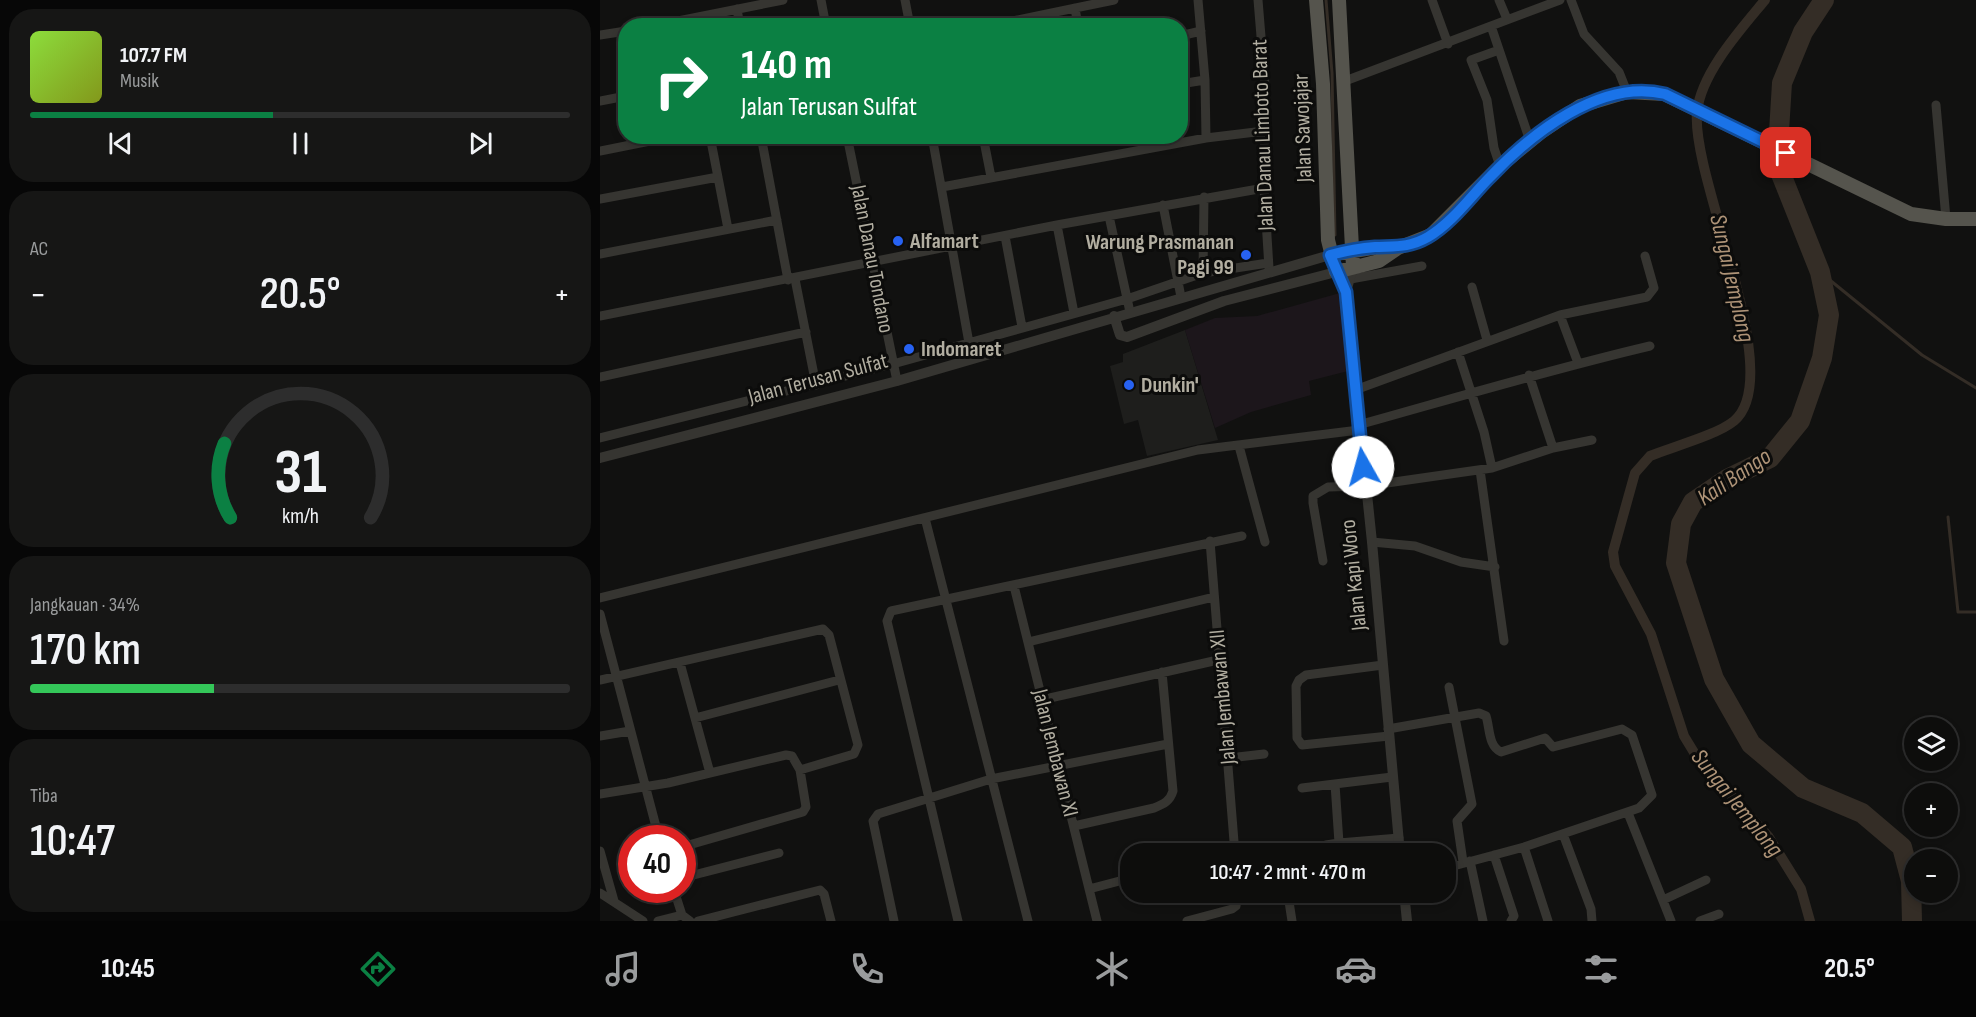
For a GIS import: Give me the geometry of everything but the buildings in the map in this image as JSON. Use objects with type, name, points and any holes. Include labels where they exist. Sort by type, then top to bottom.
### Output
[{"type":"main road","name":"Jalan Sawojajar","points":[[1316,0],[1323,84],[1330,255]]},
{"type":"main road","name":"Jalan Sawojajar","points":[[1339,0],[1345,81],[1345,141],[1353,249]]},
{"type":"main road","name":"Jalan Terusan Sulfat","points":[[1345,275],[1437,231],[1500,166],[1530,141],[1580,106],[1627,92],[1654,91],[1684,103],[1911,214],[1946,219],[1976,219]]},
{"type":"main road","name":"Jalan Terusan Sulfat","points":[[1330,255],[1353,249],[1398,248]]},
{"type":"main road","name":"Jalan Kapi Woro","points":[[1345,275],[1353,249]]},
{"type":"main road","points":[[1330,255],[1345,275]]},
{"type":"street","points":[[693,18],[737,9],[750,3],[783,0]]},
{"type":"street","points":[[821,0],[824,18]]},
{"type":"street","points":[[905,0],[908,18]]},
{"type":"street","points":[[1030,18],[1114,0]]},
{"type":"street","points":[[1198,0],[1205,80],[1206,138]]},
{"type":"street","name":"Jalan Danau Limboto Barat","points":[[1258,0],[1265,85],[1264,188],[1269,267]]},
{"type":"street","points":[[1432,0],[1448,45]]},
{"type":"street","points":[[1499,0],[1507,18]]},
{"type":"street","points":[[1345,81],[1448,45],[1507,18],[1560,0]]},
{"type":"street","points":[[1572,0],[1584,34],[1619,72],[1627,92]]},
{"type":"street","points":[[1075,8],[1077,18]]},
{"type":"street","points":[[737,9],[739,18]]},
{"type":"street","points":[[1491,26],[1530,141]]},
{"type":"street","points":[[1188,34],[1201,31]]},
{"type":"street","points":[[600,35],[618,32]]},
{"type":"street","points":[[1499,50],[1471,60],[1487,100],[1494,148],[1500,166]]},
{"type":"street","points":[[1188,83],[1205,80]]},
{"type":"street","points":[[600,101],[618,98]]},
{"type":"street","points":[[1936,105],[1946,219]]},
{"type":"street","points":[[1188,141],[1264,131]]},
{"type":"street","points":[[600,151],[635,144]]},
{"type":"street","points":[[712,144],[728,228]]},
{"type":"street","points":[[763,144],[777,220],[806,332],[816,384]]},
{"type":"street","name":"Jalan Danau Tondano","points":[[849,144],[897,381]]},
{"type":"street","points":[[934,144],[951,246],[975,357]]},
{"type":"street","points":[[985,144],[992,177]]},
{"type":"street","points":[[942,188],[1173,144]]},
{"type":"street","points":[[600,200],[718,177]]},
{"type":"street","points":[[600,316],[1057,225],[1264,188]]},
{"type":"street","points":[[1203,273],[1204,197]]},
{"type":"street","points":[[1163,205],[1181,297]]},
{"type":"street","points":[[1109,216],[1130,312]]},
{"type":"street","points":[[600,254],[777,220]]},
{"type":"street","points":[[1057,225],[1074,314]]},
{"type":"street","points":[[1005,236],[1022,327]]},
{"type":"street","name":"Jalan Terusan Sulfat","points":[[600,457],[897,381],[1181,297],[1269,267],[1330,255]]},
{"type":"street","points":[[1355,390],[1560,315],[1647,297],[1654,288],[1646,256]]},
{"type":"street","points":[[1345,275],[1422,266]]},
{"type":"street","points":[[600,438],[893,364],[1127,299],[1178,284],[1203,273],[1269,267]]},
{"type":"street","name":"Jalan Terusan Sulfat","points":[[1114,316],[1120,335],[1127,337],[1224,301],[1345,275]]},
{"type":"street","name":"Jalan Kapi Woro","points":[[1345,275],[1399,843]]},
{"type":"street","points":[[1220,285],[1224,301]]},
{"type":"street","points":[[1472,287],[1487,340]]},
{"type":"street","points":[[1095,308],[1098,321]]},
{"type":"street","points":[[1560,315],[1578,363]]},
{"type":"street","points":[[600,376],[806,332]]},
{"type":"street","points":[[600,598],[1176,455],[1215,447],[1239,446],[1358,427],[1529,375],[1650,346]]},
{"type":"street","points":[[1458,352],[1472,393],[1492,468]]},
{"type":"street","points":[[1529,375],[1553,448]]},
{"type":"street","points":[[728,406],[732,424]]},
{"type":"street","points":[[1323,561],[1313,504],[1315,493],[1328,487],[1366,486],[1492,468],[1553,448],[1592,440]]},
{"type":"street","points":[[1239,446],[1265,542]]},
{"type":"street","points":[[1480,470],[1504,641]]},
{"type":"street","points":[[925,518],[1028,921]]},
{"type":"street","points":[[958,921],[886,621],[891,611],[1242,536]]},
{"type":"street","name":"Jalan Jembawan XII","points":[[1210,541],[1234,843]]},
{"type":"street","points":[[1372,542],[1415,546],[1461,562],[1495,567]]},
{"type":"street","name":"Jalan Jembawan XI","points":[[1014,586],[1097,921]]},
{"type":"street","points":[[1029,642],[1214,597]]},
{"type":"street","points":[[600,614],[656,825]]},
{"type":"street","points":[[600,680],[823,629],[829,635],[858,745],[854,753],[800,770]]},
{"type":"street","points":[[1041,700],[1218,660]]},
{"type":"street","points":[[680,663],[710,773]]},
{"type":"street","points":[[1383,665],[1306,675],[1299,680],[1296,686],[1297,738],[1302,745],[1484,714],[1494,749],[1501,752],[1545,738],[1553,747],[1627,730],[1632,735],[1652,795],[1648,802],[1628,813],[1524,847],[1456,865]]},
{"type":"street","points":[[1074,826],[1167,803],[1173,791],[1162,672]]},
{"type":"street","points":[[695,718],[840,681]]},
{"type":"street","points":[[1449,687],[1472,804],[1457,821],[1483,921]]},
{"type":"street","points":[[600,736],[630,731]]},
{"type":"street","points":[[894,921],[874,818],[929,797],[991,779],[1168,744]]},
{"type":"street","points":[[600,794],[710,773],[786,754],[792,756],[800,770],[806,807],[803,812],[696,844]]},
{"type":"street","points":[[1229,758],[1264,754]]},
{"type":"street","points":[[1302,788],[1392,777]]},
{"type":"street","points":[[1335,784],[1339,843],[1399,838]]},
{"type":"street","points":[[1628,813],[1671,921]]},
{"type":"street","points":[[1563,834],[1591,909],[1592,921]]},
{"type":"street","points":[[1524,847],[1548,921]]},
{"type":"street","points":[[600,851],[614,901]]},
{"type":"street","points":[[696,874],[779,853]]},
{"type":"street","points":[[1494,855],[1514,916],[1511,921]]},
{"type":"street","points":[[1663,900],[1706,880]]},
{"type":"street","points":[[1089,889],[1120,881]]},
{"type":"street","points":[[698,921],[820,890],[824,894],[831,921]]},
{"type":"street","points":[[600,893],[643,921]]},
{"type":"street","points":[[658,921],[686,918],[680,903]]},
{"type":"street","points":[[1187,921],[1226,912],[1236,906],[1236,903]]},
{"type":"street","points":[[1289,903],[1292,921]]},
{"type":"street","points":[[1405,903],[1407,921]]},
{"type":"street","points":[[1700,921],[1719,914]]},
{"type":"shaded area","points":[[1340,293],[1348,371],[1309,381],[1311,395],[1251,412],[1215,428],[1185,330],[1215,318],[1257,316]]},
{"type":"shaded area","points":[[1185,330],[1218,440],[1147,456],[1138,420],[1124,424],[1110,366],[1123,362],[1123,354]]},
{"type":"waterway","points":[[1326,0],[1332,73],[1335,235]]},
{"type":"waterway","name":"Sungai Jemplong","points":[[1765,0],[1723,52],[1706,82],[1697,112],[1699,143],[1744,321],[1750,363],[1748,398],[1734,421],[1706,436],[1650,456],[1635,473],[1613,552],[1615,566],[1651,634],[1684,736],[1698,759],[1768,836],[1801,889],[1810,921]]},
{"type":"waterway","name":"Kali Bango","points":[[1824,0],[1803,32],[1782,83],[1777,164],[1820,272],[1829,315],[1822,358],[1800,421],[1770,458],[1727,479],[1693,502],[1681,524],[1676,563],[1714,679],[1751,744],[1803,788],[1862,813],[1902,847],[1911,881],[1912,921]]},
{"type":"waterway","points":[[1820,272],[1922,355],[1976,388]]},
{"type":"waterway","points":[[1948,517],[1958,612],[1976,612]]},
{"type":"place","name":"Alfamart","points":[[898,241]]},
{"type":"place","name":"Warung Prasmanan Pagi 99","points":[[1246,255]]},
{"type":"place","name":"Indomaret","points":[[909,349]]},
{"type":"place","name":"Dunkin'","points":[[1129,385]]},
{"type":"route","points":[[1363,467],[1346,292],[1330,255],[1353,249],[1398,248],[1422,240],[1437,231],[1500,166],[1564,115],[1580,106],[1627,92],[1654,91],[1665,94],[1786,153]]}]
